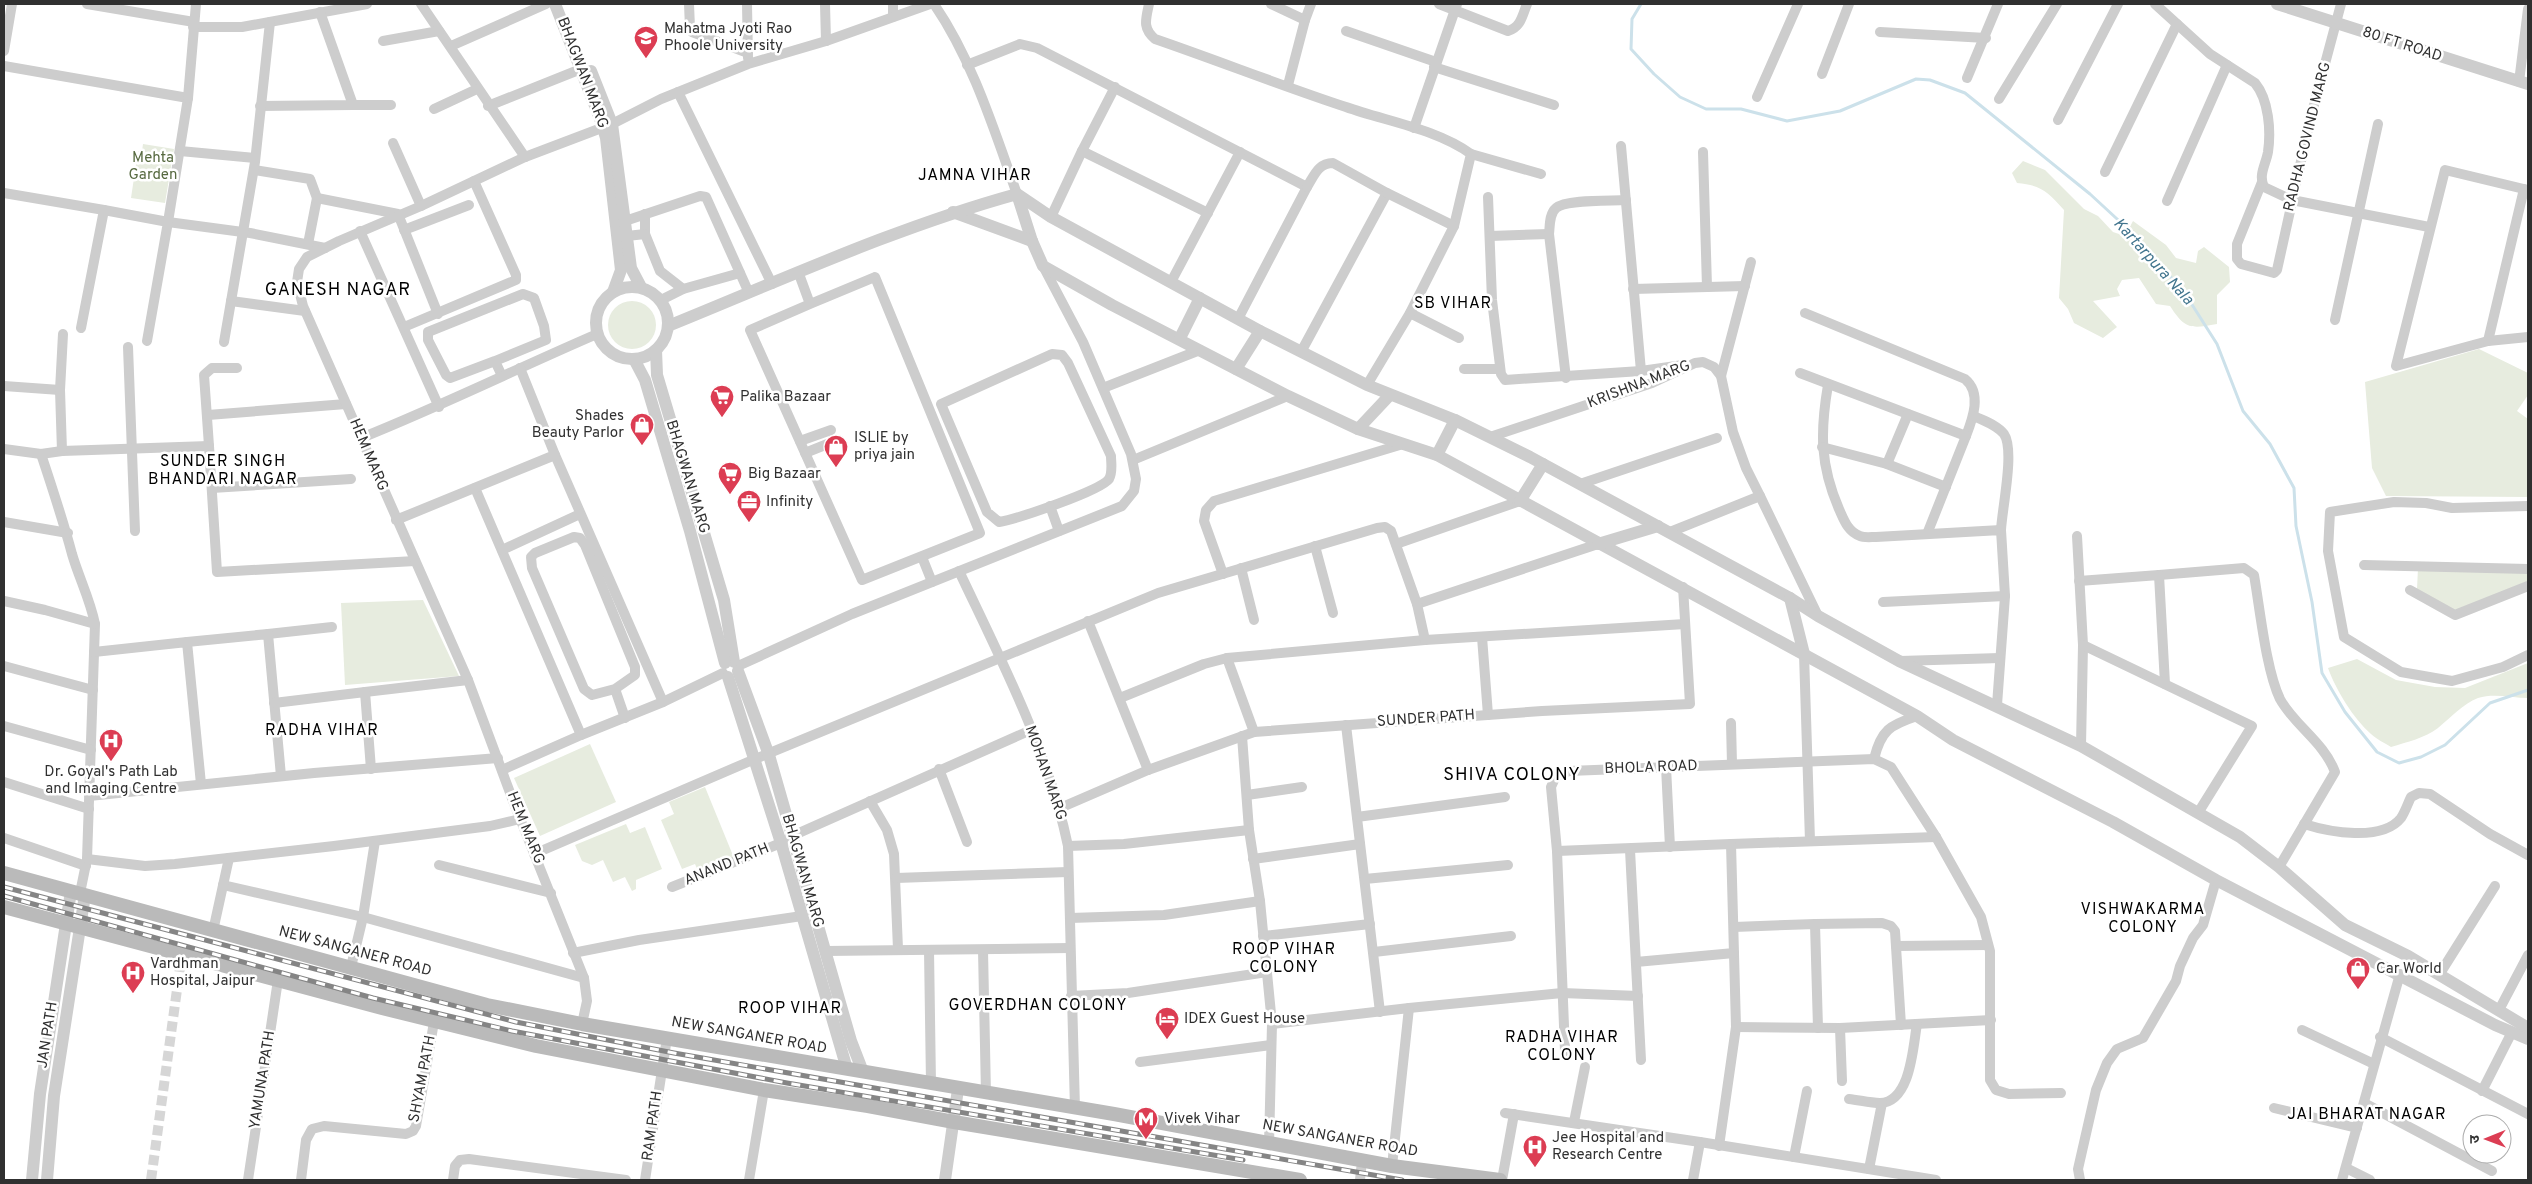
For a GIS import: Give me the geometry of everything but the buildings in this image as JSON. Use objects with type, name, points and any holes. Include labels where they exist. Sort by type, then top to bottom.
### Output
[{"type":"main road","name":"NEW SANGANER ROAD","points":[[4,872],[487,1005],[582,1024],[986,1094],[1114,1114],[1362,1161],[1501,1180]]},
{"type":"main road","points":[[4,907],[434,1022],[536,1046],[661,1072],[1300,1180]]},
{"type":"street","points":[[4,51],[12,4]]},
{"type":"street","points":[[87,4],[194,25],[242,27],[367,4]]},
{"type":"street","points":[[147,341],[188,98],[196,4]]},
{"type":"street","points":[[421,4],[524,157]]},
{"type":"street","points":[[451,46],[546,4]]},
{"type":"street","name":"BHAGWAN MARG","points":[[555,4],[581,69],[608,126],[621,270],[614,292]]},
{"type":"street","name":"BHAGWAN MARG","points":[[564,4],[608,126],[625,221],[631,268],[641,288]]},
{"type":"street","points":[[689,4],[690,28],[692,32],[748,58],[747,4]]},
{"type":"street","points":[[825,4],[826,41]]},
{"type":"street","points":[[892,4],[893,17]]},
{"type":"street","name":"HEM MARG","points":[[582,1024],[587,1001],[584,978],[520,819],[468,680],[305,311],[297,282],[299,269],[307,257],[360,231],[421,206],[524,157],[608,126],[748,58],[826,41],[930,4]]},
{"type":"street","points":[[502,770],[581,735],[663,702],[852,614],[1122,506],[1134,490],[1136,479],[1133,460],[1083,342],[1032,241],[1018,194],[981,95],[947,23],[934,4]]},
{"type":"street","points":[[1149,4],[1145,24],[1146,32],[1155,39],[1346,107],[1414,128],[1463,148],[1471,154],[1540,174]]},
{"type":"street","points":[[1271,4],[1305,20]]},
{"type":"street","points":[[1288,86],[1311,4]]},
{"type":"street","points":[[1439,4],[1456,7],[1508,31],[1516,29],[1527,4]]},
{"type":"street","points":[[1757,97],[1798,4]]},
{"type":"street","points":[[1822,74],[1849,4]]},
{"type":"street","points":[[1967,78],[1986,38],[1998,4]]},
{"type":"street","points":[[1999,99],[2057,4]]},
{"type":"street","points":[[2058,120],[2118,4]]},
{"type":"street","points":[[2155,4],[2210,54],[2256,83],[2263,96],[2269,138],[2262,182],[2269,190],[2292,200],[2429,227]]},
{"type":"street","name":"80 FT ROAD","points":[[2277,4],[2524,83]]},
{"type":"street","name":"RADHA GOVIND MARG","points":[[2262,182],[2238,244],[2237,260],[2241,264],[2274,273],[2277,270],[2311,116],[2341,4]]},
{"type":"street","points":[[1414,128],[1456,7]]},
{"type":"street","points":[[2524,83],[2528,8]]},
{"type":"street","points":[[320,12],[353,105]]},
{"type":"street","points":[[224,342],[254,170],[270,22]]},
{"type":"street","points":[[2105,172],[2176,24]]},
{"type":"street","points":[[383,41],[439,31]]},
{"type":"street","points":[[1346,31],[1435,65],[1554,106]]},
{"type":"street","points":[[1880,32],[1986,38]]},
{"type":"street","points":[[967,65],[1020,44],[1037,48],[1307,187]]},
{"type":"street","points":[[2167,200],[2226,65]]},
{"type":"street","points":[[4,66],[188,98]]},
{"type":"street","points":[[488,106],[581,69]]},
{"type":"street","points":[[1051,217],[1115,87]]},
{"type":"street","points":[[434,109],[477,89]]},
{"type":"street","points":[[678,92],[772,284]]},
{"type":"street","points":[[260,106],[391,105]]},
{"type":"street","points":[[2335,320],[2378,124]]},
{"type":"street","points":[[393,143],[421,206]]},
{"type":"street","points":[[1621,146],[1641,371]]},
{"type":"street","points":[[180,151],[255,158]]},
{"type":"street","points":[[1082,151],[1208,213]]},
{"type":"street","points":[[1171,282],[1240,152]]},
{"type":"street","points":[[1703,152],[1707,286]]},
{"type":"street","points":[[1367,385],[1410,313],[1454,226],[1471,154]]},
{"type":"street","points":[[1238,319],[1307,187],[1319,167],[1326,163],[1332,163],[1454,226]]},
{"type":"street","points":[[254,170],[310,179],[317,198],[308,244]]},
{"type":"street","points":[[2488,341],[2526,190],[2445,170],[2429,227],[2396,366],[2488,341],[2528,337]]},
{"type":"street","points":[[404,327],[516,280],[516,275],[474,180]]},
{"type":"street","points":[[4,193],[168,222],[244,232],[325,248]]},
{"type":"street","points":[[1301,352],[1387,193]]},
{"type":"street","points":[[668,326],[862,246],[953,212],[1018,194]]},
{"type":"street","points":[[1018,194],[1051,217],[1260,331],[1389,396],[1455,420],[1490,437],[1670,532],[1899,661],[1998,705],[2081,746],[2240,837],[2279,867],[2345,925],[2408,956],[2528,1028]]},
{"type":"street","points":[[625,221],[700,196],[706,197],[749,293]]},
{"type":"street","points":[[1488,197],[1492,300],[1500,369],[1505,380],[1566,378],[1641,371],[1695,363]]},
{"type":"street","points":[[317,198],[398,214],[438,314]]},
{"type":"street","points":[[1566,378],[1549,234],[1551,216],[1556,207],[1569,203],[1626,200]]},
{"type":"street","points":[[404,230],[469,206]]},
{"type":"street","points":[[81,328],[104,210]]},
{"type":"street","points":[[953,212],[1032,241]]},
{"type":"street","points":[[645,214],[646,234],[660,271],[683,289]]},
{"type":"street","points":[[360,231],[439,407]]},
{"type":"street","points":[[627,236],[646,234]]},
{"type":"street","points":[[1490,236],[1549,234]]},
{"type":"street","points":[[1751,262],[1721,376],[1733,432],[1746,468],[1818,616]]},
{"type":"street","points":[[1043,266],[1112,305],[1180,338],[1288,396],[1358,429],[1437,455],[1917,716],[1953,740],[2113,822],[2216,880],[2528,1039]]},
{"type":"street","points":[[661,300],[683,289],[740,273]]},
{"type":"street","points":[[798,274],[810,304]]},
{"type":"street","points":[[875,277],[980,533],[862,580],[750,330],[810,304],[875,277]]},
{"type":"street","points":[[628,286],[641,288],[661,300],[667,312],[668,326],[665,338],[656,350],[646,357],[622,358],[607,349],[597,334],[596,317],[603,301],[614,292],[628,286]]},
{"type":"street","points":[[1633,289],[1745,286]]},
{"type":"street","points":[[523,294],[534,298],[544,326],[546,340],[495,360],[450,378],[446,375],[428,340],[428,332],[523,294]]},
{"type":"street","points":[[1180,338],[1200,298]]},
{"type":"street","points":[[231,301],[305,311]]},
{"type":"street","points":[[1410,313],[1460,338]]},
{"type":"street","points":[[1805,314],[1965,379],[1972,385],[1974,391],[1974,416],[1926,534]]},
{"type":"street","points":[[1236,369],[1260,331]]},
{"type":"street","points":[[62,451],[60,390],[63,334]]},
{"type":"street","points":[[361,438],[439,407],[502,376],[597,334]]},
{"type":"street","points":[[128,347],[135,531]]},
{"type":"street","name":"BHAGWAN MARG","points":[[656,350],[657,375],[724,600],[731,669],[769,754],[851,1041],[863,1072]]},
{"type":"street","points":[[1102,388],[1200,350]]},
{"type":"street","points":[[1052,354],[1062,356],[1068,363],[1111,456],[1112,470],[1108,479],[1096,488],[1050,506],[1000,522],[987,512],[941,404],[1052,354]]},
{"type":"street","name":"BHAGWAN MARG","points":[[634,359],[648,389],[847,1069]]},
{"type":"street","points":[[495,360],[502,376]]},
{"type":"street","name":"KRISHNA MARG","points":[[1490,437],[1652,383],[1695,363],[1703,362],[1714,367],[1721,376]]},
{"type":"street","points":[[237,368],[212,368],[204,375],[217,572],[415,561]]},
{"type":"street","points":[[520,368],[555,456],[663,702]]},
{"type":"street","points":[[1464,369],[1500,369]]},
{"type":"street","points":[[1800,373],[1966,436]]},
{"type":"street","points":[[1828,385],[1823,412],[1822,447],[1829,485],[1847,526],[1860,536],[2001,530]]},
{"type":"street","points":[[4,386],[60,390]]},
{"type":"street","points":[[1133,460],[1288,396]]},
{"type":"street","points":[[1358,429],[1389,396]]},
{"type":"street","points":[[208,415],[346,404]]},
{"type":"street","points":[[1886,464],[1908,414]]},
{"type":"street","points":[[1974,416],[1994,426],[2004,434],[2010,458],[2001,530],[2005,596],[1998,705]]},
{"type":"street","points":[[1437,455],[1455,420]]},
{"type":"street","points":[[800,441],[831,430]]},
{"type":"street","points":[[1580,484],[1717,438]]},
{"type":"street","points":[[805,453],[835,441]]},
{"type":"street","points":[[1223,574],[1204,521],[1206,510],[1214,502],[1403,444]]},
{"type":"street","points":[[4,449],[41,454],[62,451],[209,446]]},
{"type":"street","points":[[1822,447],[1886,464],[1946,487]]},
{"type":"street","points":[[41,454],[68,533],[72,555],[91,604],[95,624],[90,796],[86,862],[79,893]]},
{"type":"street","points":[[396,520],[555,456]]},
{"type":"street","points":[[1396,544],[1520,501],[1543,464]]},
{"type":"street","points":[[212,488],[351,479]]},
{"type":"street","points":[[474,488],[581,735]]},
{"type":"street","points":[[1670,532],[1760,496]]},
{"type":"street","points":[[2528,506],[2452,508],[2426,503],[2394,502],[2330,512],[2328,551],[2344,637],[2401,672],[2452,681],[2503,667],[2528,655]]},
{"type":"street","points":[[1050,506],[1059,531]]},
{"type":"street","points":[[502,550],[580,514]]},
{"type":"street","points":[[4,522],[68,533]]},
{"type":"street","points":[[1417,604],[1658,526]]},
{"type":"street","points":[[534,854],[755,759],[1158,593],[1376,528],[1385,527],[1391,531],[1417,604],[1425,640]]},
{"type":"street","points":[[2077,536],[2083,645],[2081,746]]},
{"type":"street","points":[[574,537],[580,538],[585,545],[635,667],[633,678],[615,688],[592,695],[584,689],[532,568],[531,557],[535,553],[574,537]]},
{"type":"street","points":[[1314,546],[1333,613]]},
{"type":"street","points":[[922,557],[932,582]]},
{"type":"street","points":[[2364,565],[2528,569]]},
{"type":"street","points":[[1241,568],[1254,620]]},
{"type":"street","points":[[2079,581],[2244,568],[2254,575],[2274,682],[2281,700],[2330,759],[2335,772],[2279,867]]},
{"type":"street","name":"MOHAN MARG","points":[[959,571],[1031,730],[1060,808],[1068,846],[1075,1109]]},
{"type":"street","points":[[2159,575],[2164,684]]},
{"type":"street","points":[[2410,590],[2455,615],[2528,586]]},
{"type":"street","name":"SUNDER PATH","points":[[1060,808],[1148,770],[1254,732],[1488,715],[1690,704],[1682,587]]},
{"type":"street","points":[[1883,602],[2005,596]]},
{"type":"street","points":[[1790,598],[1804,654],[1810,841]]},
{"type":"street","points":[[4,601],[95,624]]},
{"type":"street","points":[[1088,621],[1148,770]]},
{"type":"street","points":[[1120,698],[1204,664],[1227,658],[1425,640],[1685,624]]},
{"type":"street","points":[[94,652],[332,627]]},
{"type":"street","points":[[268,634],[281,776]]},
{"type":"street","points":[[1482,637],[1488,715]]},
{"type":"street","points":[[187,642],[201,784]]},
{"type":"street","points":[[2083,645],[2252,726],[2198,813]]},
{"type":"street","points":[[1227,658],[1254,732]]},
{"type":"street","points":[[1899,661],[2000,658]]},
{"type":"street","points":[[4,666],[92,690]]},
{"type":"street","points":[[274,703],[468,680]]},
{"type":"street","points":[[615,688],[624,718]]},
{"type":"street","points":[[365,692],[370,769]]},
{"type":"street","points":[[1917,716],[1897,723],[1886,730],[1878,744],[1874,759],[1892,767],[1936,837],[1981,917],[1988,945],[1991,1020],[1990,1080],[1996,1090],[2009,1094],[2061,1093]]},
{"type":"street","points":[[1731,723],[1732,764]]},
{"type":"street","points":[[1346,725],[1380,1012]]},
{"type":"street","points":[[4,726],[91,750]]},
{"type":"street","name":"ANAND PATH","points":[[672,887],[781,843],[792,836],[938,770],[1031,730]]},
{"type":"street","points":[[1242,736],[1249,830],[1260,902],[1272,1024],[1269,1144]]},
{"type":"street","points":[[90,796],[281,776],[498,758]]},
{"type":"street","name":"BHOLA ROAD","points":[[1565,1051],[1557,851],[1551,787],[1556,776],[1569,771],[1874,759]]},
{"type":"street","points":[[1666,767],[1670,847]]},
{"type":"street","points":[[938,770],[967,842]]},
{"type":"street","points":[[4,782],[89,809]]},
{"type":"street","points":[[1247,795],[1302,787]]},
{"type":"street","points":[[2304,824],[2336,832],[2387,830],[2401,818],[2411,797],[2419,793],[2430,794],[2490,834],[2528,855]]},
{"type":"street","points":[[1357,817],[1505,797]]},
{"type":"street","points":[[870,801],[887,830],[894,854],[898,949]]},
{"type":"street","points":[[4,838],[86,862],[145,866],[229,858],[490,826],[520,819]]},
{"type":"street","points":[[1068,846],[1132,843],[1249,830]]},
{"type":"street","points":[[1557,851],[1630,850],[1731,844],[1936,837]]},
{"type":"street","points":[[351,967],[363,918],[375,840]]},
{"type":"street","points":[[1253,859],[1360,844]]},
{"type":"street","points":[[1719,1146],[1736,1027],[1731,844]]},
{"type":"street","points":[[1630,850],[1641,1060]]},
{"type":"street","points":[[213,931],[229,858]]},
{"type":"street","points":[[439,865],[551,892]]},
{"type":"street","points":[[1365,879],[1508,866]]},
{"type":"street","points":[[896,878],[1068,872]]},
{"type":"street","points":[[2080,1180],[2078,1169],[2096,1090],[2107,1063],[2116,1050],[2143,1038],[2176,981],[2180,966],[2193,938],[2203,925],[2216,880]]},
{"type":"street","points":[[223,885],[363,918],[584,978]]},
{"type":"street","points":[[2439,975],[2495,886]]},
{"type":"street","name":"JAN PATH","points":[[32,1180],[40,1094],[65,924],[79,893]]},
{"type":"street","name":"JAN PATH","points":[[47,1180],[54,1096],[79,927],[79,893]]},
{"type":"street","points":[[1070,918],[1164,915],[1260,902]]},
{"type":"street","points":[[573,953],[639,940],[802,916]]},
{"type":"street","points":[[1734,927],[1882,923],[1891,926],[1895,932],[1901,1025]]},
{"type":"street","points":[[1263,936],[1370,924]]},
{"type":"street","points":[[1815,924],[1818,1028]]},
{"type":"street","points":[[1374,952],[1511,936]]},
{"type":"street","points":[[1896,946],[1988,945]]},
{"type":"street","points":[[826,952],[898,949],[1070,948]]},
{"type":"street","points":[[929,950],[931,1084]]},
{"type":"street","points":[[983,950],[986,1094]]},
{"type":"street","points":[[1636,962],[1734,953]]},
{"type":"street","points":[[2499,1010],[2528,955]]},
{"type":"street","points":[[1071,996],[1128,993],[1267,972]]},
{"type":"street","points":[[2342,1180],[2380,1037],[2400,974]]},
{"type":"street","name":"YAMUNA PATH","points":[[248,1180],[278,980]]},
{"type":"street","points":[[1272,1024],[1562,993],[1638,996]]},
{"type":"street","points":[[1392,1166],[1408,1008]]},
{"type":"street","points":[[1736,1027],[1840,1028],[1991,1020]]},
{"type":"street","name":"SHYAM PATH","points":[[301,1180],[306,1140],[312,1129],[324,1126],[406,1134],[413,1131],[416,1126],[434,1022]]},
{"type":"street","points":[[1849,1099],[1882,1103],[1899,1093],[1909,1074],[1917,1024]]},
{"type":"street","points":[[1840,1028],[1842,1080]]},
{"type":"street","points":[[2302,1030],[2374,1064]]},
{"type":"street","points":[[2482,1091],[2512,1032]]},
{"type":"street","points":[[2380,1037],[2528,1114]]},
{"type":"street","name":"RAM PATH","points":[[645,1180],[667,1038]]},
{"type":"street","points":[[1140,1062],[1271,1045]]},
{"type":"street","points":[[1574,1122],[1585,1067]]},
{"type":"street","points":[[945,1180],[958,1089]]},
{"type":"street","points":[[748,1180],[764,1090]]},
{"type":"street","points":[[1794,1157],[1807,1091]]},
{"type":"street","points":[[1869,1169],[1882,1103]]},
{"type":"street","points":[[2364,1103],[2492,1171]]},
{"type":"street","points":[[2274,1108],[2357,1128]]},
{"type":"street","points":[[1501,1180],[1509,1114],[1574,1122],[1936,1180]]},
{"type":"street","points":[[1693,1180],[1700,1142]]},
{"type":"street","points":[[454,1180],[455,1166],[460,1160],[469,1159],[626,1180]]},
{"type":"street","points":[[1360,1180],[1362,1161]]},
{"type":"street","points":[[2346,1168],[2370,1180]]},
{"type":"green space","name":"Mehta Garden","points":[[143,144],[174,149],[165,203],[131,198],[138,151],[142,151]]},
{"type":"green space","points":[[2023,161],[2045,170],[2084,209],[2098,216],[2113,232],[2125,236],[2133,221],[2166,245],[2176,258],[2196,263],[2198,251],[2204,247],[2229,267],[2230,282],[2217,295],[2217,324],[2200,327],[2189,326],[2180,319],[2170,306],[2156,304],[2139,278],[2122,280],[2117,289],[2120,296],[2093,301],[2117,327],[2103,338],[2074,323],[2068,309],[2059,298],[2064,210],[2044,190],[2017,183],[2012,173]]},
{"type":"green space","points":[[627,301],[637,301],[649,308],[656,320],[656,330],[649,342],[637,349],[627,349],[619,345],[612,338],[608,330],[608,320],[612,312],[619,305]]},
{"type":"green space","points":[[2479,349],[2528,373],[2528,395],[2517,411],[2528,419],[2528,497],[2386,496],[2372,468],[2365,382]]},
{"type":"green space","points":[[2418,568],[2528,573],[2528,581],[2455,611],[2417,589]]},
{"type":"green space","points":[[423,600],[459,676],[345,685],[341,603]]},
{"type":"green space","points":[[2357,659],[2396,680],[2435,687],[2465,688],[2528,663],[2528,698],[2497,696],[2478,698],[2462,707],[2433,731],[2391,747],[2373,736],[2358,720],[2340,694],[2328,668]]},
{"type":"green space","points":[[590,744],[616,802],[540,836],[514,778]]},
{"type":"green space","points":[[705,787],[734,858],[699,873],[695,864],[682,869],[661,820],[674,814],[669,802]]},
{"type":"green space","points":[[626,824],[630,833],[645,827],[662,869],[636,880],[636,889],[632,891],[625,877],[613,882],[603,860],[592,865],[582,861],[575,845]]},
{"type":"waterway","name":"Kartarpura Nala","points":[[1641,4],[1632,19],[1631,49],[1654,74],[1680,97],[1706,109],[1741,109],[1787,121],[1840,111],[1916,79],[1930,80],[1965,93],[2090,194],[2129,230],[2184,292],[2217,344],[2243,411],[2270,444],[2294,488],[2296,526],[2312,602],[2322,673],[2345,712],[2377,752],[2399,763],[2421,757],[2445,745],[2490,703],[2528,690]]},
{"type":"tunnel","points":[[151,1180],[182,953]]},
{"type":"railway","points":[[4,887],[516,1022],[674,1053],[1402,1180]]},
{"type":"railway","points":[[4,896],[373,998],[512,1031],[787,1083],[1243,1160]]},
{"type":"place","name":"Mahatma Jyoti Rao Phoole University","points":[[646,59]]},
{"type":"place","name":"Palika Bazaar","points":[[722,418]]},
{"type":"place","name":"Shades Beauty Parlor","points":[[642,446]]},
{"type":"place","name":"ISLIE by priya jain","points":[[836,468]]},
{"type":"place","name":"Big Bazaar","points":[[730,495]]},
{"type":"place","name":"Infinity","points":[[749,523]]},
{"type":"place","name":"Dr. Goyal's Path Lab and Imaging Centre","points":[[111,762]]},
{"type":"place","name":"Car World","points":[[2358,990]]},
{"type":"place","name":"Vardhman Hospital, Jaipur","points":[[133,994]]},
{"type":"place","name":"IDEX Guest House","points":[[1167,1040]]},
{"type":"place","name":"Vivek Vihar","points":[[1146,1140]]},
{"type":"place","name":"Jee Hospital and Research Centre","points":[[1535,1168]]},
{"type":"district","name":"JAMNA VIHAR","points":[[975,176]]},
{"type":"district","name":"GANESH NAGAR","points":[[338,290]]},
{"type":"district","name":"SB VIHAR","points":[[1453,304]]},
{"type":"district","name":"SUNDER SINGH BHANDARI NAGAR","points":[[223,471]]},
{"type":"district","name":"RADHA VIHAR","points":[[322,731]]},
{"type":"district","name":"SHIVA COLONY","points":[[1512,775]]},
{"type":"district","name":"VISHWAKARMA COLONY","points":[[2143,919]]},
{"type":"district","name":"ROOP VIHAR COLONY","points":[[1284,959]]},
{"type":"district","name":"GOVERDHAN COLONY","points":[[1038,1006]]},
{"type":"district","name":"ROOP VIHAR","points":[[790,1009]]},
{"type":"district","name":"RADHA VIHAR COLONY","points":[[1562,1047]]},
{"type":"district","name":"JAI BHARAT NAGAR","points":[[2367,1115]]}]
